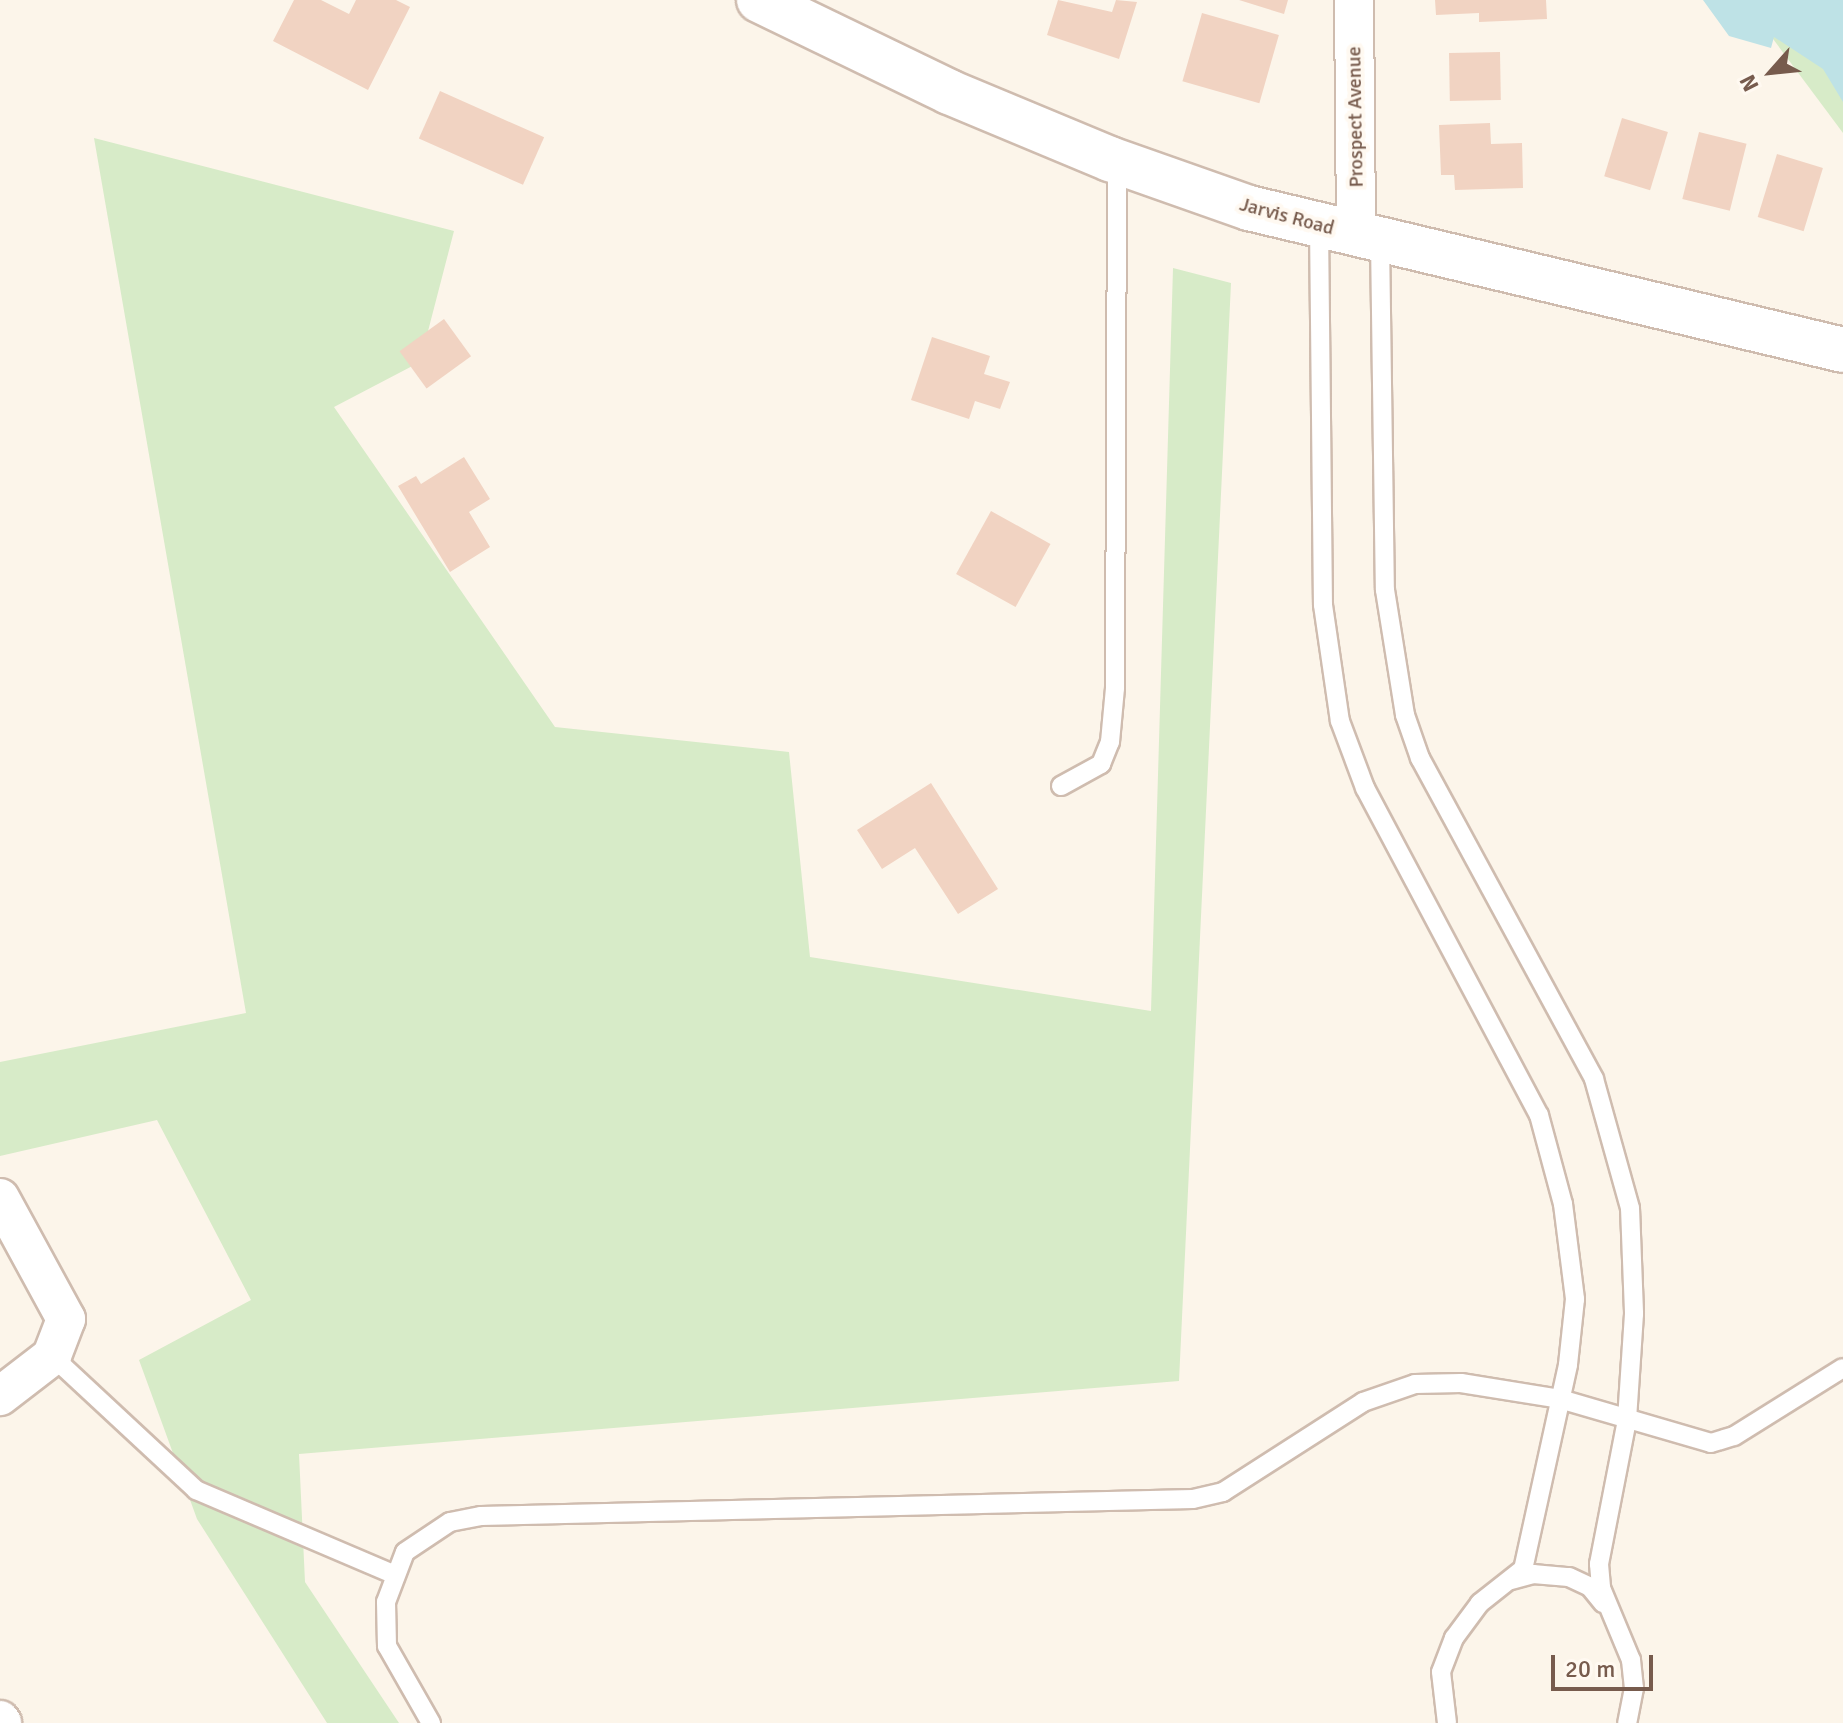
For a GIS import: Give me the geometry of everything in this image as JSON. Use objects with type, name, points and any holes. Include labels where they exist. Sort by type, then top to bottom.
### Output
[{"type":"street","name":"Jarvis Road","points":[[759,0],[949,92],[1117,162],[1249,208],[1843,350]]},
{"type":"street","name":"Prospect Avenue","points":[[1352,233],[1354,0]]},
{"type":"street","points":[[0,1198],[66,1319],[52,1356],[0,1396]]},
{"type":"lane","points":[[1061,786],[1101,764],[1113,715],[1117,162]]},
{"type":"lane","points":[[1352,233],[1323,605],[1340,721],[1365,788],[1503,1039],[1553,1156],[1575,1299],[1560,1399],[1523,1569],[1465,1619],[1454,1638],[1441,1672],[1447,1723]]},
{"type":"lane","points":[[1352,233],[1385,590],[1396,671],[1420,758],[1576,1041],[1606,1112],[1630,1208],[1634,1263],[1627,1420],[1599,1564],[1601,1588],[1631,1660],[1634,1688],[1627,1723]]},
{"type":"lane","points":[[52,1356],[196,1490],[395,1575]]},
{"type":"lane","points":[[431,1723],[387,1646],[386,1602],[405,1552],[422,1536],[450,1522],[481,1516],[1193,1499],[1223,1492],[1363,1402],[1415,1384],[1461,1383],[1560,1399],[1711,1443],[1734,1436],[1843,1368]]},
{"type":"lane","points":[[1507,1581],[1533,1574],[1569,1577],[1590,1587],[1612,1614]]},
{"type":"green space","points":[[1744,0],[1843,0],[1843,133]]},
{"type":"green space","points":[[94,138],[454,231],[420,362],[334,407],[555,727],[789,752],[810,957],[1151,1011],[1173,268],[1231,283],[1179,1381],[299,1454],[305,1582],[399,1723],[327,1723],[197,1519],[139,1360],[251,1300],[157,1120],[0,1156],[0,1062],[246,1013]]},
{"type":"water","points":[[1703,0],[1843,0],[1843,102],[1823,69],[1774,37],[1771,48],[1729,36]]},
{"type":"building","points":[[294,0],[321,0],[349,14],[356,0],[396,0],[410,7],[368,90],[273,41]]},
{"type":"building","points":[[1058,0],[1112,12],[1116,0],[1137,2],[1119,59],[1047,35]]},
{"type":"building","points":[[1239,0],[1288,0],[1284,14]]},
{"type":"building","points":[[1435,0],[1546,0],[1547,19],[1479,22],[1479,13],[1436,15]]},
{"type":"building","points":[[1202,13],[1279,35],[1259,103],[1182,81]]},
{"type":"building","points":[[1500,52],[1501,100],[1450,101],[1449,53]]},
{"type":"building","points":[[440,91],[544,137],[523,185],[419,139]]},
{"type":"building","points":[[1622,118],[1668,132],[1650,190],[1604,176]]},
{"type":"building","points":[[1490,123],[1491,144],[1522,143],[1523,188],[1455,190],[1454,175],[1441,175],[1439,125]]},
{"type":"building","points":[[1699,132],[1747,144],[1730,211],[1682,199]]},
{"type":"building","points":[[1777,154],[1823,168],[1804,231],[1758,217]]},
{"type":"building","points":[[444,319],[471,356],[427,389],[400,351]]},
{"type":"building","points":[[932,337],[990,356],[984,374],[1010,382],[1000,409],[975,401],[969,419],[911,400]]},
{"type":"building","points":[[464,457],[490,499],[469,512],[490,547],[450,572],[398,486],[416,476],[421,484]]},
{"type":"building","points":[[991,511],[1050,544],[1016,607],[956,574]]},
{"type":"building","points":[[931,783],[998,889],[958,914],[915,848],[882,869],[857,830]]}]
